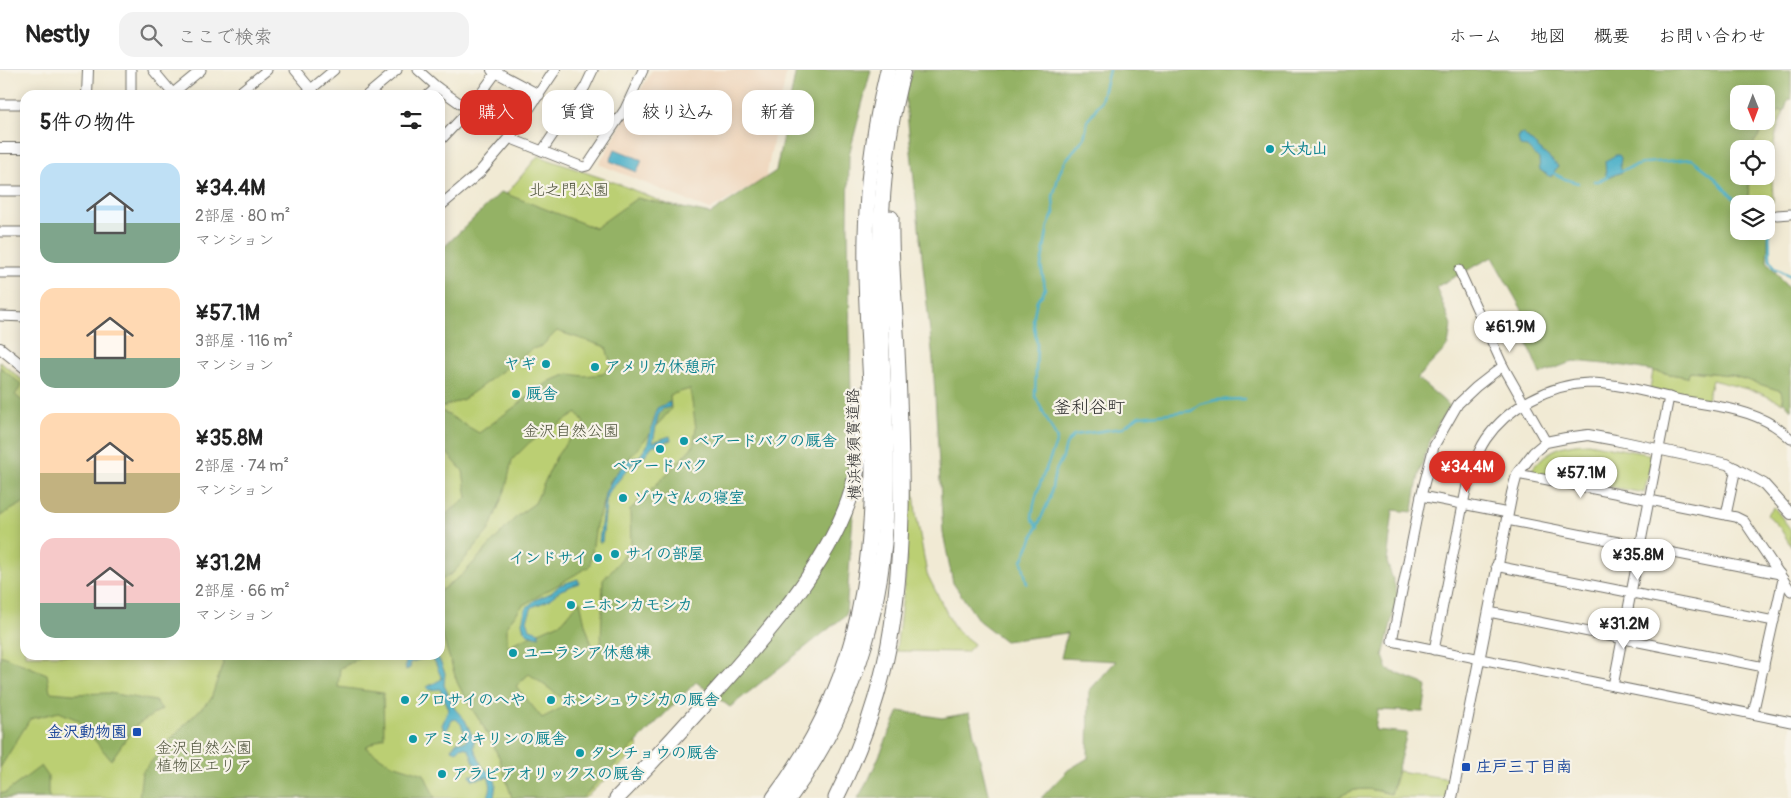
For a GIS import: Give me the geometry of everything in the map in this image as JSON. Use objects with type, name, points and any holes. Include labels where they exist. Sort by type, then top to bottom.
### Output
[{"type":"highway","name":"横浜横須賀道路","points":[[860,635],[872,502],[872,411],[866,273],[866,212],[873,147],[888,70]]},
{"type":"highway","name":"横浜横須賀道路","points":[[789,798],[812,765],[830,732],[860,635],[875,602],[884,542],[886,460],[880,247],[886,158],[891,122],[902,76]]},
{"type":"highway","points":[[836,798],[854,758],[876,698],[890,641],[896,595],[900,550],[901,474],[891,220],[894,149],[902,76]]},
{"type":"highway","points":[[617,798],[683,729],[758,644],[828,546],[850,499],[856,472],[861,430],[860,227],[873,147]]},
{"type":"highway","name":"横浜横須賀道路","points":[[774,798],[801,760],[842,692]]},
{"type":"street","points":[[87,90],[88,70]]},
{"type":"street","points":[[131,90],[132,70]]},
{"type":"street","points":[[153,70],[170,90]]},
{"type":"street","points":[[178,90],[201,70]]},
{"type":"street","points":[[242,90],[267,70]]},
{"type":"street","points":[[295,70],[312,90]]},
{"type":"street","points":[[316,90],[334,70]]},
{"type":"street","points":[[373,90],[397,70]]},
{"type":"street","points":[[418,70],[441,90]]},
{"type":"street","points":[[445,202],[479,173],[509,138],[555,70]]},
{"type":"street","points":[[542,151],[585,87],[593,70]]},
{"type":"street","points":[[509,138],[583,167],[587,166],[625,109],[643,70]]},
{"type":"street","points":[[483,90],[496,71],[539,96]]},
{"type":"street","points":[[434,90],[437,87]]},
{"type":"street","points":[[445,93],[460,104]]},
{"type":"street","points":[[0,104],[20,104]]},
{"type":"street","points":[[445,136],[460,120]]},
{"type":"street","points":[[0,148],[20,148]]},
{"type":"street","points":[[0,191],[20,191]]},
{"type":"street","points":[[1777,215],[1791,214]]},
{"type":"street","points":[[0,232],[20,232]]},
{"type":"street","points":[[1459,270],[1503,366],[1546,442]]},
{"type":"street","points":[[0,272],[20,273]]},
{"type":"street","points":[[0,316],[20,317]]},
{"type":"street","points":[[0,348],[20,364]]},
{"type":"street","points":[[1503,366],[1476,386],[1458,404],[1434,446],[1421,496],[1392,641],[1791,722]]},
{"type":"street","points":[[1434,650],[1468,480],[1475,458],[1486,439],[1510,414],[1524,404],[1551,390],[1590,383],[1715,405],[1749,414],[1774,425],[1791,439]]},
{"type":"street","points":[[1613,686],[1669,397]]},
{"type":"street","points":[[1452,798],[1489,612],[1496,566],[1517,474],[1534,452],[1546,442],[1588,435],[1727,464],[1764,484],[1791,514]]},
{"type":"street","points":[[1726,515],[1736,468]]},
{"type":"street","points":[[1517,474],[1726,515],[1744,521],[1791,591]]},
{"type":"street","points":[[1421,496],[1464,504],[1508,516],[1782,577]]},
{"type":"street","points":[[1496,566],[1774,621]]},
{"type":"street","points":[[1754,714],[1782,577]]},
{"type":"street","points":[[1489,612],[1764,667]]},
{"type":"shaded area","points":[[652,70],[787,70],[783,90],[742,90],[742,135],[774,135],[766,178],[710,210],[599,164],[624,120],[624,135],[732,135],[732,90],[641,90]]},
{"type":"green space","points":[[796,70],[871,70],[849,155],[848,227],[853,515],[846,615],[730,707],[696,682],[582,798],[512,798],[499,757],[457,682],[445,644],[445,587],[462,575],[517,516],[535,503],[556,457],[584,423],[577,413],[530,442],[512,460],[506,488],[489,530],[454,572],[445,578],[445,515],[467,498],[463,471],[445,451],[445,413],[479,433],[550,381],[569,374],[584,376],[603,374],[611,365],[606,347],[557,331],[542,346],[532,349],[464,399],[445,406],[445,246],[501,192],[595,228],[637,198],[710,214],[776,171],[783,135],[814,135],[814,90],[792,90]],"holes":[[[690,389],[696,428],[693,446],[630,510],[631,548],[603,580],[601,645],[594,651],[580,601],[562,622],[507,646],[507,625],[523,605],[590,566],[596,525],[610,481],[671,409],[670,395]],[[529,674],[569,704],[542,718],[516,686]]]},
{"type":"green space","points":[[913,70],[1791,70],[1791,99],[1788,100],[1784,112],[1779,110],[1775,115],[1775,85],[1730,85],[1730,130],[1763,130],[1756,140],[1730,140],[1730,185],[1749,185],[1748,195],[1730,195],[1730,240],[1768,240],[1767,261],[1791,292],[1791,410],[1783,401],[1781,391],[1731,375],[1690,371],[1687,377],[1625,366],[1574,361],[1540,374],[1528,345],[1525,315],[1492,257],[1436,287],[1451,325],[1448,346],[1417,378],[1450,406],[1435,430],[1424,456],[1413,512],[1393,510],[1387,562],[1398,595],[1383,656],[1388,670],[1422,683],[1427,687],[1423,712],[1378,710],[1375,730],[1407,733],[1391,794],[1364,789],[1351,791],[1338,798],[1041,798],[1068,770],[1088,758],[1089,691],[1116,661],[1061,658],[1067,633],[1005,641],[979,621],[953,583],[943,533],[933,361],[905,94]],"holes":[[[1523,134],[1558,166],[1551,177],[1539,159],[1527,147]]]},
{"type":"green space","points":[[1779,110],[1784,112],[1775,140],[1756,140],[1763,130],[1775,130],[1775,115]]},
{"type":"green space","name":"金沢自然公園","points":[[538,156],[619,184],[703,219],[714,467],[614,586],[638,750],[585,798],[0,798],[0,362],[20,378],[20,660],[445,660],[445,277],[508,192]]},
{"type":"green space","points":[[1749,185],[1773,185],[1773,195],[1748,195]]},
{"type":"green space","points":[[0,367],[20,383],[20,388],[15,395],[20,399],[20,505],[0,516]]},
{"type":"green space","points":[[1653,371],[1687,377],[1690,371],[1731,375],[1782,391],[1783,403],[1755,391],[1712,380],[1707,400],[1650,389]]},
{"type":"green space","points":[[906,401],[916,513],[927,574],[955,629],[974,644],[967,652],[896,651],[906,571]]},
{"type":"green space","points":[[1588,443],[1653,455],[1644,493],[1530,472],[1548,453],[1570,445]]},
{"type":"green space","points":[[1774,507],[1791,530],[1791,546],[1780,528],[1767,514]]},
{"type":"green space","points":[[0,655],[47,674],[50,692],[73,694],[109,693],[155,701],[162,709],[135,726],[111,760],[78,720],[59,712],[30,719],[0,768]]},
{"type":"green space","name":"金沢自然公園 植物区エリア","points":[[222,660],[357,660],[340,668],[338,687],[383,693],[384,737],[365,747],[389,763],[424,774],[435,798],[139,798],[142,772],[185,724],[211,699],[223,662]]},
{"type":"green space","points":[[899,711],[942,718],[969,713],[989,798],[858,798],[869,779]]},
{"type":"green space","points":[[41,766],[48,776],[48,794],[50,798],[0,798],[0,793],[5,793]]},
{"type":"green space","points":[[1398,771],[1451,779],[1447,798],[1338,798],[1351,791],[1364,789],[1391,794]]},
{"type":"water","points":[[1519,134],[1523,134],[1558,166],[1551,177],[1540,170],[1539,159],[1527,147],[1520,146]]},
{"type":"water","points":[[615,149],[642,160],[637,172],[610,161]]},
{"type":"water","points":[[1619,155],[1621,158],[1620,166],[1622,172],[1609,177],[1606,175],[1605,161]]},
{"type":"water","points":[[670,402],[670,407],[662,409],[658,416],[653,442],[670,436],[671,440],[652,446],[640,462],[632,464],[607,494],[602,542],[599,542],[605,493],[614,476],[628,460],[640,456],[647,446],[657,408]]},
{"type":"water","points":[[578,579],[579,583],[561,590],[547,601],[532,607],[527,620],[530,629],[539,632],[539,637],[528,634],[524,630],[522,622],[526,608],[535,600],[551,593],[560,585]]},
{"type":"water","points":[[407,660],[418,660],[411,662],[410,668],[406,670]]},
{"type":"water","points":[[433,660],[439,660],[445,673],[444,685],[455,709],[465,720],[474,739],[474,748],[482,766],[494,777],[496,784],[494,798],[487,798],[491,788],[488,777],[472,780],[470,775],[476,775],[478,772],[469,750],[464,747],[457,751],[451,749],[457,742],[466,741],[467,738],[461,724],[456,719],[452,720],[445,731],[442,725],[449,709],[440,689],[429,690],[427,687],[442,679]]},
{"type":"waterway","points":[[1038,527],[1032,518],[1033,508],[1057,439],[1035,396],[1037,344],[1033,320],[1037,300],[1045,288],[1041,266],[1048,226],[1054,213],[1053,197],[1059,174],[1066,160],[1084,138],[1088,120],[1101,101],[1109,70]]},
{"type":"waterway","points":[[1622,170],[1646,163],[1692,159],[1711,174],[1731,195]]},
{"type":"waterway","points":[[1551,172],[1578,183]]},
{"type":"waterway","points":[[1594,181],[1599,181],[1608,176]]},
{"type":"waterway","points":[[1769,240],[1770,259],[1775,268],[1791,276]]},
{"type":"waterway","points":[[1027,584],[1022,561],[1050,498],[1055,472],[1063,457],[1066,445],[1074,435],[1122,428],[1139,416],[1191,411],[1200,404],[1216,400],[1245,399]]},
{"type":"place","name":"大丸山","points":[[1270,149]]},
{"type":"place","name":"ヤギ","points":[[546,364]]},
{"type":"place","name":"アメリカ休憩所","points":[[595,367]]},
{"type":"place","name":"厩舎","points":[[516,394]]},
{"type":"place","name":"ベアードバクの厩舎","points":[[684,441]]},
{"type":"place","name":"ベアードバク","points":[[660,449]]},
{"type":"place","name":"ゾウさんの寝室","points":[[623,498]]},
{"type":"place","name":"サイの部屋","points":[[615,554]]},
{"type":"place","name":"インドサイ","points":[[598,558]]},
{"type":"place","name":"ニホンカモシカ","points":[[571,605]]},
{"type":"place","name":"ユーラシア休憩棟","points":[[513,653]]},
{"type":"place","name":"クロサイのへや","points":[[405,700]]},
{"type":"place","name":"ホンシュウジカの厩舎","points":[[551,700]]},
{"type":"place","name":"金沢動物園","points":[[137,732]]},
{"type":"place","name":"アミメキリンの厩舎","points":[[413,739]]},
{"type":"place","name":"タンチョウの厩舎","points":[[580,753]]},
{"type":"place","name":"庄戸三丁目南","points":[[1466,767]]},
{"type":"place","name":"アラビアオリックスの厩舎","points":[[442,774]]},
{"type":"district","name":"釜利谷町","points":[[1089,407]]},
{"type":"park label","name":"北之門公園","points":[[569,190]]}]
